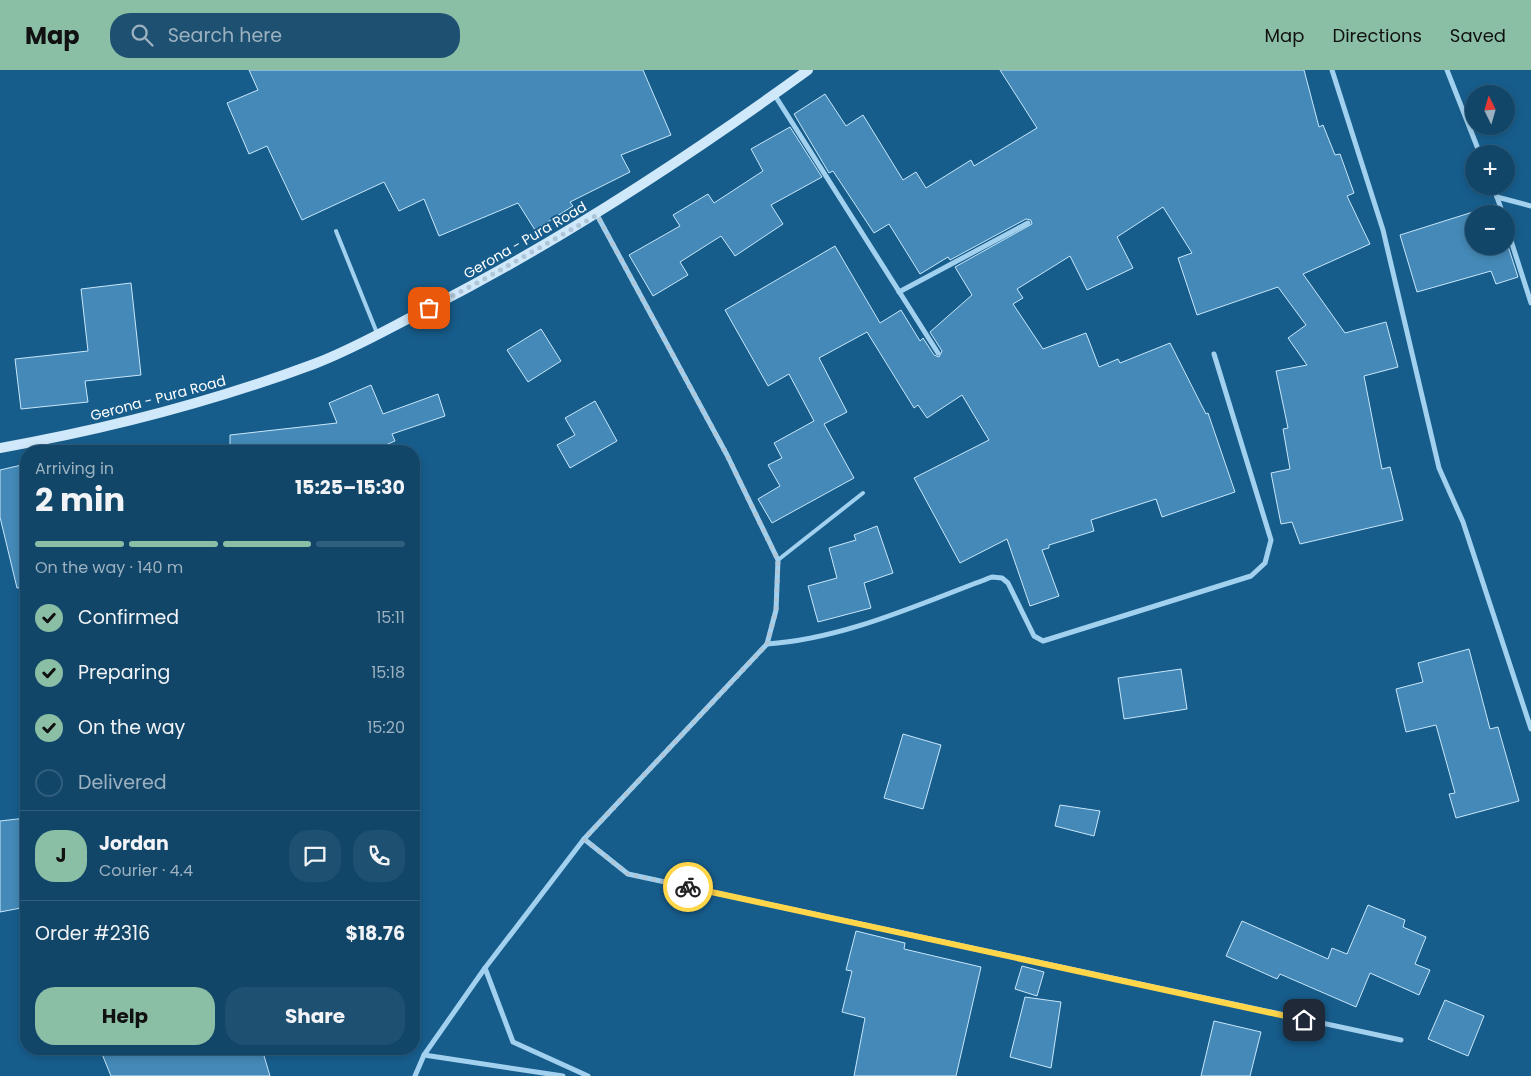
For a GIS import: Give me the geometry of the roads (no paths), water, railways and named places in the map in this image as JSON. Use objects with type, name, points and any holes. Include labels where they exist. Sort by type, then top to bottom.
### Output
[{"type":"main road","name":"Gerona - Pura Road","points":[[0,448],[76,434],[197,404],[316,363],[378,334],[481,281],[597,215],[808,70]]},
{"type":"street","points":[[1332,70],[1383,230],[1439,468],[1462,522],[1531,729]]},
{"type":"street","points":[[1447,70],[1476,145]]},
{"type":"street","points":[[774,94],[938,353]]},
{"type":"street","points":[[1497,196],[1531,206]]},
{"type":"street","points":[[1497,196],[1500,205]]},
{"type":"street","points":[[415,1076],[424,1055],[485,968],[584,839],[767,644],[776,610],[778,560],[727,455],[597,215]]},
{"type":"street","points":[[899,292],[1028,223]]},
{"type":"street","points":[[1515,253],[1531,303]]},
{"type":"street","points":[[767,644],[812,639],[888,615],[992,578],[1002,578],[1008,583],[1034,636],[1043,641],[1251,576],[1265,563],[1271,540],[1214,354]]},
{"type":"street","points":[[584,839],[628,874],[1401,1040]]},
{"type":"street","points":[[485,968],[513,1042],[588,1076]]},
{"type":"street","points":[[424,1055],[563,1076]]},
{"type":"lane","points":[[336,231],[378,334]]},
{"type":"lane","points":[[778,560],[863,493]]}]
